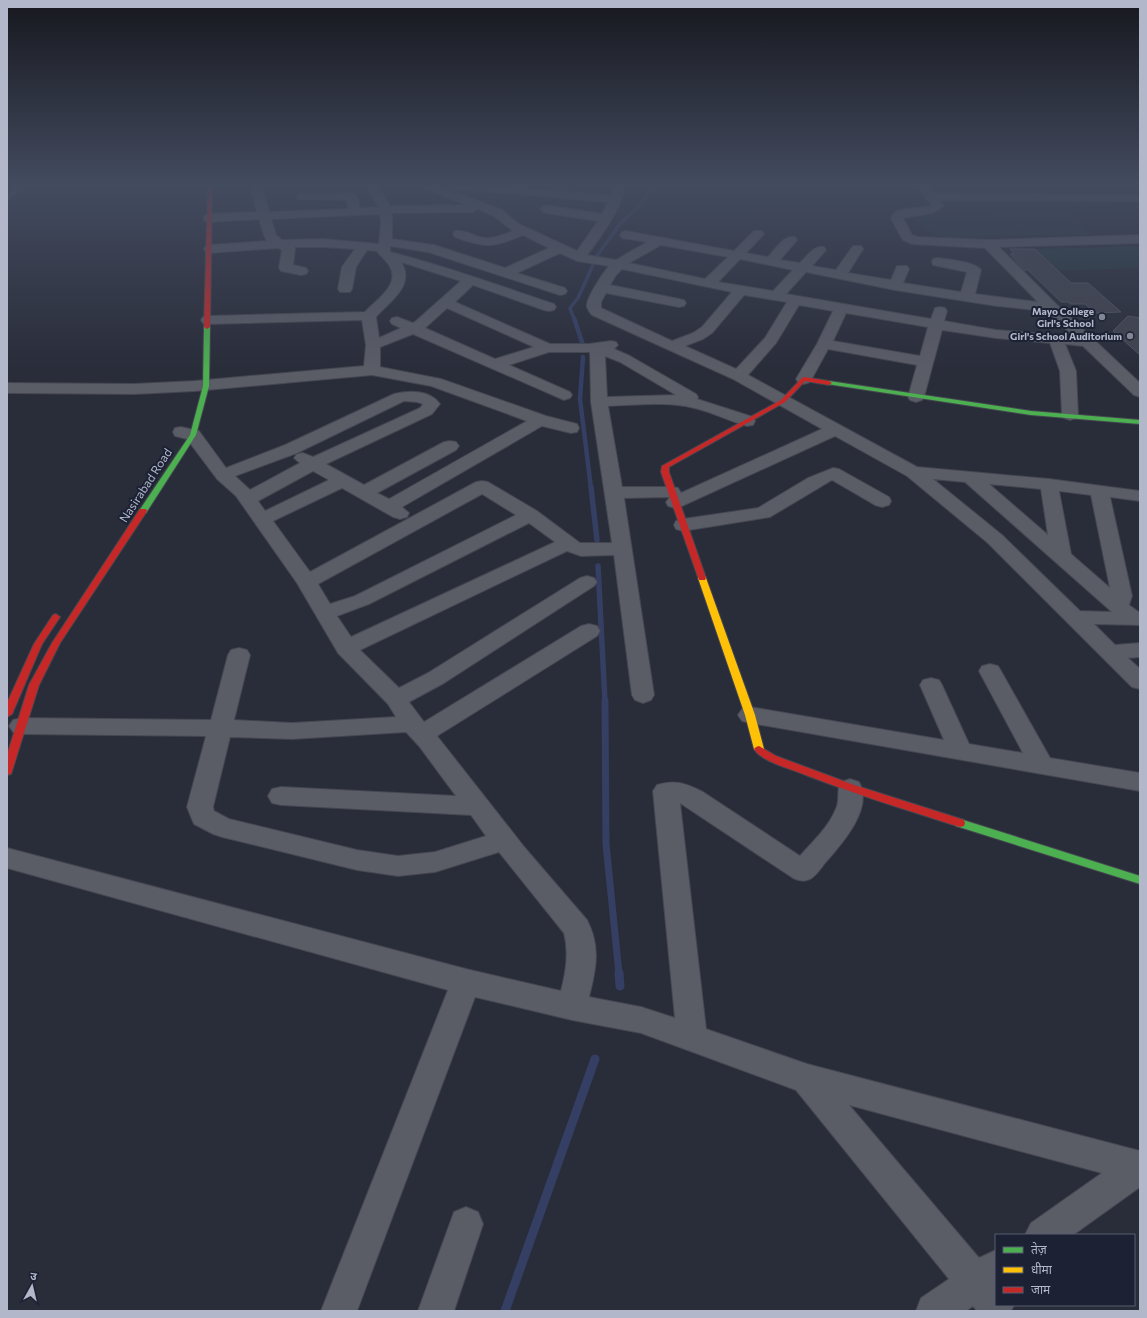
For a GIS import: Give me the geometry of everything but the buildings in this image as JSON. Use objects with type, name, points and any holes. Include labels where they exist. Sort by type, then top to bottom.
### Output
[{"type":"main road","name":"Nasirabad Road","points":[[14,720],[56,643],[183,432],[197,386],[208,320],[210,249]]},
{"type":"main road","points":[[1140,422],[1070,415],[1031,413],[916,397],[804,378],[782,401],[666,466],[665,472],[750,715],[758,748],[772,758],[850,788],[1140,880]]},
{"type":"main road","name":"Nasirabad Road","points":[[101,558],[122,526]]},
{"type":"main road","name":"Nasirabad Road","points":[[7,771],[14,720],[38,644],[60,611]]},
{"type":"main road","points":[[38,644],[56,643]]},
{"type":"street","points":[[210,249],[230,248]]},
{"type":"street","points":[[285,248],[288,249],[286,268],[301,271]]},
{"type":"street","points":[[320,256],[322,248]]},
{"type":"street","points":[[345,289],[349,267],[363,248]]},
{"type":"street","points":[[380,248],[430,248],[560,291]]},
{"type":"street","points":[[385,248],[426,265],[471,280],[547,313],[461,290]]},
{"type":"street","points":[[208,320],[369,316],[391,296],[399,282],[398,270],[385,248]]},
{"type":"street","points":[[506,273],[559,248],[585,258],[708,284],[823,306],[936,325],[1020,305],[1051,307]]},
{"type":"street","points":[[585,258],[588,248]]},
{"type":"street","points":[[646,248],[630,256],[610,273],[594,302],[594,308],[597,312],[738,376],[912,472],[995,539],[1140,682]]},
{"type":"street","points":[[699,248],[803,268],[839,284],[895,286],[967,297],[979,315],[1021,337],[1088,342]]},
{"type":"street","points":[[708,284],[745,248]]},
{"type":"street","points":[[771,262],[785,248]]},
{"type":"street","points":[[993,248],[1051,307],[1140,392]]},
{"type":"street","points":[[823,306],[839,284],[857,249]]},
{"type":"street","points":[[775,297],[820,250]]},
{"type":"street","points":[[924,290],[939,260],[968,267],[974,270],[967,297]]},
{"type":"street","points":[[895,286],[902,269]]},
{"type":"street","points":[[1021,276],[1021,337]]},
{"type":"street","points":[[373,345],[395,337],[413,328],[446,303],[471,280]]},
{"type":"street","points":[[602,288],[679,303]]},
{"type":"street","points":[[672,346],[698,336],[707,330],[741,290]]},
{"type":"street","points":[[916,397],[946,294]]},
{"type":"street","points":[[738,376],[771,340],[795,300]]},
{"type":"street","points":[[446,303],[548,348]]},
{"type":"street","points":[[804,378],[824,344],[841,308]]},
{"type":"street","points":[[369,316],[373,345],[372,370]]},
{"type":"street","points":[[397,321],[564,395]]},
{"type":"street","points":[[495,364],[548,348],[593,348],[610,345],[644,334]]},
{"type":"street","points":[[1056,339],[1068,371],[1070,415]]},
{"type":"street","points":[[824,344],[925,362]]},
{"type":"street","points":[[593,348],[625,359],[690,397]]},
{"type":"street","points":[[593,348],[599,402],[614,493],[617,549],[643,695]]},
{"type":"street","points":[[7,388],[134,389],[197,386],[372,370],[435,382],[540,420],[571,428]]},
{"type":"street","points":[[223,475],[291,449],[400,397],[414,396],[432,404],[426,410],[312,464],[247,499]]},
{"type":"street","points":[[599,402],[642,400],[686,402],[703,405],[747,421]]},
{"type":"street","points":[[388,507],[540,420]]},
{"type":"street","points":[[614,493],[674,497],[836,429]]},
{"type":"street","points":[[183,432],[223,475],[242,492],[307,582],[346,648],[396,700],[504,840],[577,928],[582,947],[578,1007]]},
{"type":"street","points":[[363,493],[450,446]]},
{"type":"street","points":[[291,449],[312,464],[415,521]]},
{"type":"street","points":[[912,472],[1049,484],[1140,496]]},
{"type":"street","points":[[683,525],[763,513],[814,482],[833,473],[882,501]]},
{"type":"street","points":[[970,477],[1131,615]]},
{"type":"street","points":[[262,519],[342,481]]},
{"type":"street","points":[[1049,484],[1061,555]]},
{"type":"street","points":[[307,582],[415,521],[482,486],[530,515],[574,547]]},
{"type":"street","points":[[1099,491],[1122,596],[1131,615]]},
{"type":"street","points":[[325,613],[362,600],[530,515]]},
{"type":"street","points":[[346,648],[574,547],[617,549]]},
{"type":"street","points":[[396,700],[436,678],[587,582]]},
{"type":"street","points":[[1074,617],[1131,615]]},
{"type":"street","points":[[14,720],[292,731],[417,729],[589,631]]},
{"type":"street","points":[[1110,652],[1140,650]]},
{"type":"street","points":[[239,655],[200,807],[203,818],[222,827],[357,860],[398,866],[435,862],[504,840]]},
{"type":"street","points":[[990,671],[1042,766]]},
{"type":"street","points":[[931,684],[961,752]]},
{"type":"street","points":[[750,715],[1140,782]]},
{"type":"street","points":[[692,1038],[666,791],[679,791],[802,871],[833,836],[843,819],[850,803],[850,788]]},
{"type":"street","points":[[281,796],[478,806]]},
{"type":"street","points":[[7,858],[466,982],[641,1020],[807,1079],[1140,1167]]},
{"type":"street","points":[[339,1311],[466,982]]},
{"type":"street","points":[[807,1079],[991,1290],[934,1311]]},
{"type":"street","points":[[1044,1234],[1140,1167]]},
{"type":"street","points":[[436,1311],[466,1224]]},
{"type":"shaded area","points":[[1140,248],[1140,268],[1058,271],[1035,249]]},
{"type":"waterway","points":[[596,257],[603,248]]},
{"type":"waterway","points":[[574,319],[570,308],[578,298],[593,265]]},
{"type":"waterway","points":[[574,318],[583,345]]},
{"type":"waterway","points":[[583,357],[580,399],[591,488]]},
{"type":"waterway","points":[[591,487],[597,540]]},
{"type":"waterway","points":[[598,566],[605,702]]},
{"type":"waterway","points":[[605,701],[606,844],[619,974]]},
{"type":"waterway","points":[[619,973],[620,986]]},
{"type":"waterway","points":[[505,1311],[595,1059]]},
{"type":"traffic: fast","points":[[143,511],[193,435],[206,386],[207,327]]},
{"type":"traffic: fast","points":[[829,383],[1031,413],[1140,422]]},
{"type":"traffic: fast","points":[[960,823],[1140,880]]},
{"type":"traffic: slow","points":[[702,578],[750,715],[759,749]]},
{"type":"traffic: jam","points":[[207,327],[209,248]]},
{"type":"traffic: jam","points":[[702,578],[665,472],[666,466],[783,401],[804,379],[829,383]]},
{"type":"traffic: jam","points":[[7,771],[34,685],[56,643],[143,511]]},
{"type":"traffic: jam","points":[[7,714],[38,644],[56,617]]},
{"type":"traffic: jam","points":[[759,749],[772,758],[850,788],[960,823]]},
{"type":"place","name":"Mayo College Girl's School","points":[[1102,317]]},
{"type":"place","name":"Girl's School Auditorium","points":[[1130,336]]}]
